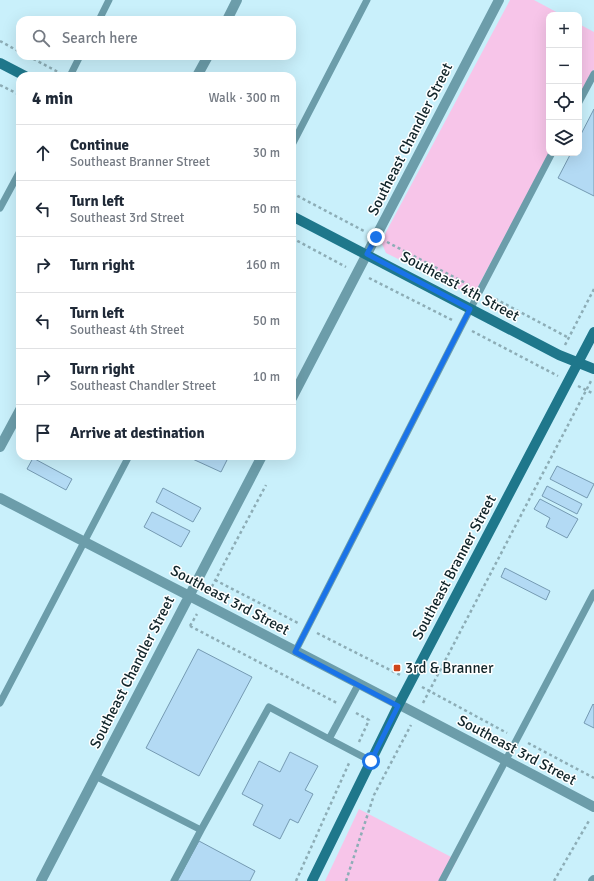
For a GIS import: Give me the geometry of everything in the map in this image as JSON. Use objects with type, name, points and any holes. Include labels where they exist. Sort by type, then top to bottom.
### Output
[{"type":"main road","points":[[0,63],[17,72]]},
{"type":"main road","name":"Southeast 4th Street","points":[[296,218],[560,355],[594,370]]},
{"type":"main road","name":"Southeast Branner Street","points":[[312,881],[398,706],[594,332]]},
{"type":"street","points":[[229,16],[237,0]]},
{"type":"street","name":"Southeast Chandler Street","points":[[296,390],[499,0]]},
{"type":"street","points":[[199,72],[206,60]]},
{"type":"street","points":[[0,447],[16,417]]},
{"type":"street","name":"Southeast Chandler Street","points":[[41,881],[260,460]]},
{"type":"street","name":"Southeast 3rd Street","points":[[0,498],[594,807]]},
{"type":"lane","points":[[101,16],[109,0]]},
{"type":"lane","points":[[296,137],[367,0]]},
{"type":"lane","points":[[72,72],[78,60]]},
{"type":"lane","points":[[582,96],[594,74]]},
{"type":"lane","points":[[295,652],[470,309],[550,156]]},
{"type":"lane","points":[[0,208],[16,178]]},
{"type":"lane","points":[[0,703],[127,460]]},
{"type":"lane","points":[[442,881],[594,593]]},
{"type":"lane","points":[[329,740],[347,709],[358,685]]},
{"type":"lane","points":[[174,881],[269,707],[371,761]]},
{"type":"lane","points":[[95,776],[201,830]]},
{"type":"path","points":[[0,41],[16,50]]},
{"type":"path","points":[[36,60],[58,72]]},
{"type":"path","points":[[0,85],[16,93]]},
{"type":"path","points":[[296,195],[569,338]]},
{"type":"path","points":[[296,240],[594,394]]},
{"type":"path","points":[[550,372],[594,289]]},
{"type":"path","points":[[346,881],[374,795],[594,376]]},
{"type":"path","points":[[187,632],[266,485]]},
{"type":"path","points":[[554,881],[594,812]]},
{"type":"shaded area","points":[[510,0],[534,0],[556,12],[546,12],[546,156],[547,156],[473,296],[386,253],[382,244],[386,232]]},
{"type":"shaded area","points":[[582,26],[594,32],[594,69],[582,91]]},
{"type":"shaded area","points":[[359,809],[457,860],[446,881],[325,881]]},
{"type":"building","points":[[594,109],[594,196],[558,178],[569,156],[582,156],[582,132]]},
{"type":"building","points":[[32,460],[37,460],[72,479],[66,490],[27,469]]},
{"type":"building","points":[[195,460],[227,460],[221,472]]},
{"type":"building","points":[[557,466],[594,484],[587,498],[550,479]]},
{"type":"building","points":[[547,486],[582,504],[577,514],[542,496]]},
{"type":"building","points":[[163,488],[201,508],[193,522],[156,502]]},
{"type":"building","points":[[540,499],[578,519],[567,538],[546,527],[550,518],[534,509]]},
{"type":"building","points":[[152,512],[190,531],[181,547],[144,527]]},
{"type":"building","points":[[505,568],[550,591],[546,600],[501,577]]},
{"type":"building","points":[[198,649],[252,677],[199,776],[146,748]]},
{"type":"building","points":[[593,704],[594,705],[594,728],[584,723]]},
{"type":"building","points":[[290,752],[318,766],[305,790],[313,794],[298,823],[290,819],[280,839],[253,825],[263,805],[242,794],[259,761],[280,772]]},
{"type":"building","points":[[199,841],[255,871],[250,881],[177,881]]},
{"type":"place","name":"3rd & Branner","points":[[397,668]]},
{"type":"route","points":[[371,761],[398,706],[295,652],[470,309],[367,254],[376,237]]}]
